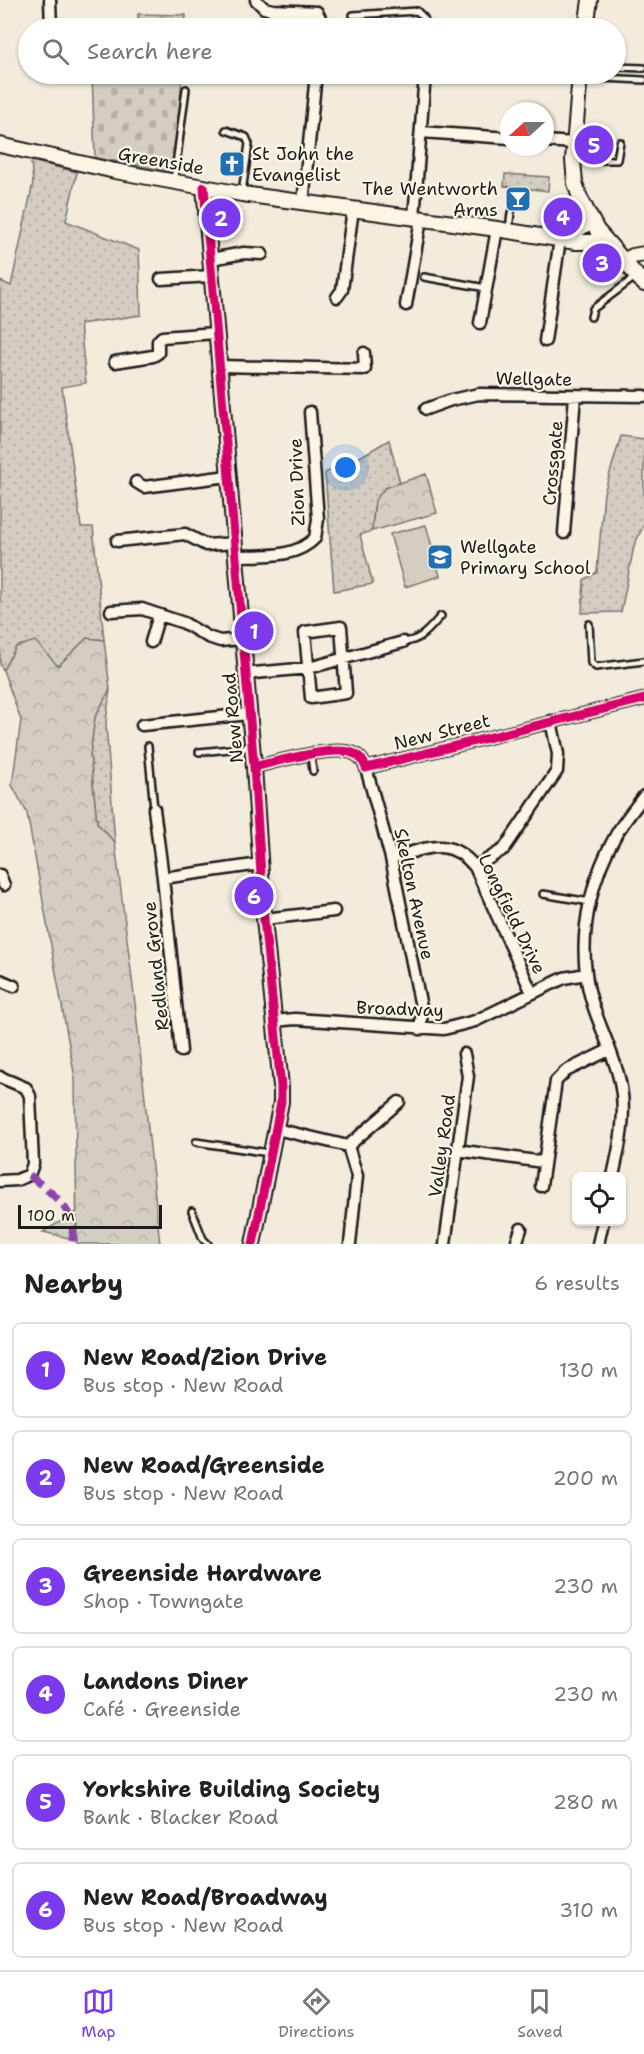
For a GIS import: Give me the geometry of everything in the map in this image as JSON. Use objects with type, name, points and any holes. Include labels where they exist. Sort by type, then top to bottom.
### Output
[{"type":"street","points":[[50,0],[51,18]]},
{"type":"street","points":[[256,0],[264,8],[317,12],[320,18]]},
{"type":"street","points":[[587,18],[590,0]]},
{"type":"street","points":[[303,203],[315,84]]},
{"type":"street","points":[[406,305],[418,218],[424,84]]},
{"type":"street","points":[[579,84],[573,160],[575,183],[591,221],[640,280]]},
{"type":"street","points":[[421,132],[500,137]]},
{"type":"street","points":[[554,142],[574,143]]},
{"type":"street","name":"Greenside","points":[[0,146],[242,194],[576,242],[608,244]]},
{"type":"street","name":"New Road","points":[[204,187],[281,1102],[253,1244]]},
{"type":"street","points":[[337,297],[342,290],[353,209]]},
{"type":"street","points":[[545,341],[562,239],[591,221]]},
{"type":"street","points":[[480,323],[486,288],[503,230]]},
{"type":"street","points":[[211,258],[262,254]]},
{"type":"street","points":[[623,261],[644,254]]},
{"type":"street","points":[[160,279],[212,276]]},
{"type":"street","points":[[115,362],[153,356],[158,353],[158,341],[162,337],[216,333]]},
{"type":"street","points":[[219,366],[365,369],[364,352]]},
{"type":"street","name":"Wellgate","points":[[426,409],[451,400],[479,394],[644,396]]},
{"type":"street","name":"Crossgate","points":[[564,532],[576,396]]},
{"type":"street","name":"Zion Drive","points":[[235,550],[289,553],[300,549],[315,538],[318,519],[310,412]]},
{"type":"street","points":[[136,482],[144,487],[228,476]]},
{"type":"street","points":[[117,541],[184,534],[206,545],[235,550]]},
{"type":"street","points":[[111,611],[142,609],[184,623],[220,641],[242,639]]},
{"type":"street","points":[[151,642],[159,615]]},
{"type":"street","points":[[341,627],[344,658],[346,693],[311,698],[305,632],[341,627]]},
{"type":"street","points":[[246,677],[254,673],[309,668],[403,642]]},
{"type":"street","name":"New Street","points":[[366,768],[644,699]]},
{"type":"street","points":[[142,725],[249,714]]},
{"type":"street","points":[[475,867],[504,849],[557,771],[558,754],[551,721]]},
{"type":"street","points":[[254,767],[311,755],[346,751],[364,760],[366,768]]},
{"type":"street","name":"Skelton Avenue","points":[[366,768],[391,858],[423,1012],[420,1029]]},
{"type":"street","points":[[614,1172],[621,1141],[623,1112],[620,1080],[596,1013],[586,974],[586,933],[590,902],[603,861],[618,832],[639,813],[644,796]]},
{"type":"street","name":"Redland Grove","points":[[154,809],[181,1051]]},
{"type":"street","name":"Longfield Drive","points":[[391,858],[442,846],[454,849],[466,856],[475,867],[532,993]]},
{"type":"street","points":[[163,878],[260,864]]},
{"type":"street","points":[[264,919],[334,911]]},
{"type":"street","name":"Broadway","points":[[274,1021],[295,1019],[444,1029],[475,1021],[564,978],[586,974]]},
{"type":"street","points":[[0,980],[14,986]]},
{"type":"street","points":[[541,1186],[556,1081],[566,1071],[609,1050]]},
{"type":"street","name":"Valley Road","points":[[445,1244],[468,1076],[464,1054]]},
{"type":"street","points":[[0,1077],[26,1088],[30,1096],[33,1164],[29,1175],[17,1180],[0,1180]]},
{"type":"street","points":[[348,1146],[399,1102]]},
{"type":"street","points":[[276,1130],[348,1146]]},
{"type":"street","points":[[348,1146],[357,1176],[350,1244]]},
{"type":"street","points":[[458,1150],[543,1161]]},
{"type":"street","points":[[598,1244],[602,1226]]},
{"type":"street","points":[[516,1244],[520,1229]]},
{"type":"lane","points":[[353,15],[417,11],[424,18]]},
{"type":"lane","points":[[626,67],[644,68]]},
{"type":"lane","points":[[626,79],[644,80]]},
{"type":"lane","points":[[173,182],[186,89]]},
{"type":"lane","points":[[226,130],[246,136],[249,144],[242,194]]},
{"type":"lane","points":[[573,160],[618,159],[620,142]]},
{"type":"lane","points":[[503,230],[511,213]]},
{"type":"lane","points":[[424,277],[486,288]]},
{"type":"lane","points":[[591,317],[593,309],[640,280]]},
{"type":"lane","points":[[403,642],[413,642],[425,635],[441,616]]},
{"type":"lane","points":[[589,624],[591,663],[596,668],[644,661]]},
{"type":"lane","points":[[148,746],[154,809]]},
{"type":"lane","points":[[199,752],[252,747]]},
{"type":"lane","points":[[311,755],[313,771]]},
{"type":"lane","points":[[543,894],[590,902]]},
{"type":"lane","points":[[196,1142],[271,1154]]},
{"type":"lane","points":[[192,1211],[203,1239],[208,1244]]},
{"type":"green space","points":[[138,14],[186,15],[186,18],[138,18]]},
{"type":"green space","points":[[92,84],[181,84],[175,172],[95,158]]},
{"type":"green space","points":[[31,161],[77,172],[66,221],[139,250],[141,315],[80,324],[86,383],[62,387],[81,527],[93,527],[104,640],[87,638],[58,666],[16,647],[3,670],[0,664],[0,281],[11,286],[33,183]]},
{"type":"green space","points":[[505,174],[549,177],[548,191],[504,186]]},
{"type":"green space","points":[[621,436],[644,439],[644,524],[634,546],[621,612],[582,613],[584,580],[597,572],[604,493]]},
{"type":"green space","points":[[389,440],[400,483],[379,495],[376,500],[372,531],[360,535],[373,584],[334,591],[325,473]]},
{"type":"green space","points":[[426,474],[437,513],[372,531],[375,500],[385,488]]},
{"type":"green space","points":[[426,525],[440,576],[405,587],[390,534]]},
{"type":"green space","points":[[87,638],[104,640],[110,689],[95,717],[90,754],[97,823],[115,843],[135,1003],[160,1244],[77,1244],[75,1078],[27,813],[12,785],[21,720],[3,670],[16,647],[35,641],[58,666]]},
{"type":"green space","points":[[110,689],[106,723],[115,843],[97,823],[90,754],[95,717]]},
{"type":"green space","points":[[78,1211],[78,1240],[43,1232]]},
{"type":"marked path","points":[[29,1175],[55,1196],[68,1212],[73,1232],[72,1244]]},
{"type":"cycle path","points":[[204,187],[254,767],[264,919],[281,1086],[281,1102],[253,1244]]},
{"type":"cycle path","points":[[254,767],[320,752],[346,751],[359,757],[366,768],[644,699]]},
{"type":"place","name":"Yorkshire Building Society","points":[[594,145]]},
{"type":"place","name":"St John the Evangelist","points":[[232,164]]},
{"type":"place","name":"The Wentworth Arms","points":[[518,199]]},
{"type":"place","name":"Landons Diner","points":[[563,217]]},
{"type":"place","name":"New Road/Greenside","points":[[221,218]]},
{"type":"place","name":"Greenside Hardware","points":[[602,263]]},
{"type":"place","name":"Wellgate Primary School","points":[[440,557]]},
{"type":"place","name":"New Road/Zion Drive","points":[[254,631]]},
{"type":"place","name":"New Road/Broadway","points":[[254,896]]}]
